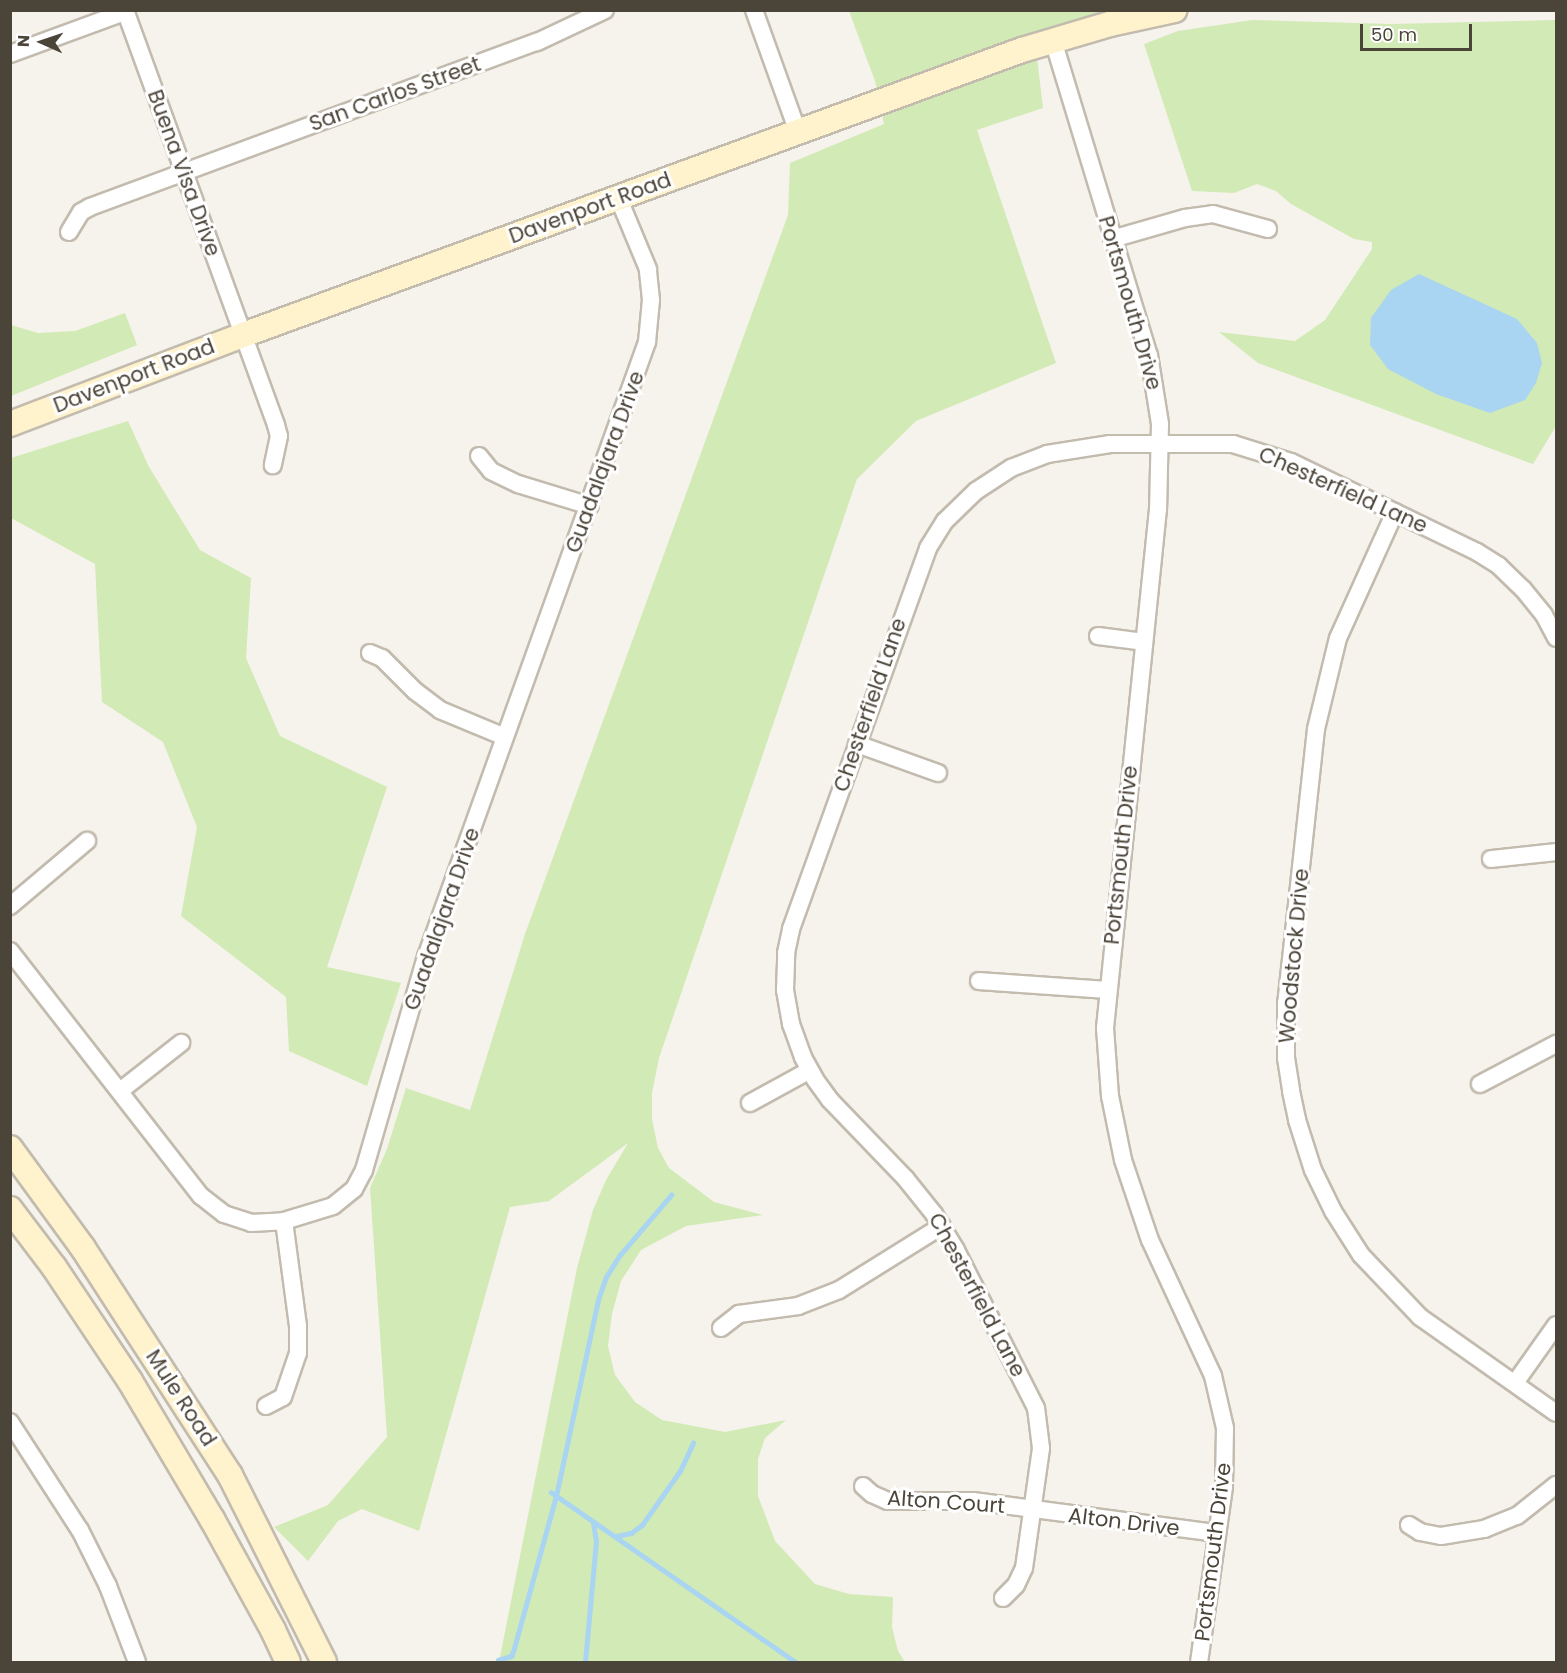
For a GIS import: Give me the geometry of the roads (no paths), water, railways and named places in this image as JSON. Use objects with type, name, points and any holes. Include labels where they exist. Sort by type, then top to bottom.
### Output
[{"type":"street","name":"San Carlos Street","points":[[69,232],[81,212],[183,172],[537,42],[605,10]]},
{"type":"street","points":[[754,10],[798,132]]},
{"type":"street","name":"Davenport Road","points":[[10,424],[618,197],[1053,40],[1110,24],[1175,10]]},
{"type":"street","name":"Buena Visa Drive","points":[[125,11],[276,425],[278,447],[273,465]]},
{"type":"street","points":[[10,54],[125,11]]},
{"type":"street","name":"Portsmouth Drive","points":[[1053,40],[1149,355],[1158,404],[1161,443],[1160,498],[1107,990],[1105,1028],[1110,1096],[1123,1160],[1150,1240],[1202,1349],[1220,1400],[1226,1458],[1199,1662]]},
{"type":"street","name":"Guadalajara Drive","points":[[10,951],[201,1196],[224,1214],[251,1223],[284,1221],[333,1206],[354,1189],[364,1170],[426,957],[590,506],[647,342],[651,300],[648,269],[618,197]]},
{"type":"street","points":[[1112,239],[1185,218],[1213,214],[1268,229]]},
{"type":"street","name":"Chesterfield Lane","points":[[1003,1598],[1021,1578],[1041,1448],[1040,1417],[942,1226],[918,1192],[830,1100],[810,1070],[797,1041],[787,1008],[786,953],[799,906],[921,563],[936,535],[960,505],[1011,468],[1047,454],[1110,444],[1220,442],[1260,450],[1291,462],[1477,552],[1499,566],[1531,598],[1556,634]]},
{"type":"street","points":[[479,456],[491,471],[518,484],[590,506]]},
{"type":"street","name":"Woodstock Drive","points":[[1395,512],[1344,621],[1329,667],[1318,719],[1286,1003],[1286,1058],[1291,1091],[1297,1120],[1313,1170],[1333,1211],[1361,1255],[1420,1317],[1557,1413]]},
{"type":"street","points":[[1098,636],[1144,642]]},
{"type":"street","points":[[370,652],[382,658],[416,691],[440,710],[505,737]]},
{"type":"street","points":[[857,744],[938,773]]},
{"type":"street","points":[[10,906],[87,841]]},
{"type":"street","points":[[1491,859],[1557,852]]},
{"type":"street","points":[[979,981],[1107,990]]},
{"type":"street","points":[[120,1091],[181,1044]]},
{"type":"street","points":[[1480,1084],[1557,1044]]},
{"type":"street","points":[[750,1103],[810,1070]]},
{"type":"street","name":"Mule Road","points":[[10,1148],[95,1267],[230,1475],[324,1662]]},
{"type":"street","name":"Mule Road","points":[[10,1209],[54,1267],[130,1381],[212,1519],[288,1662]]},
{"type":"street","points":[[266,1406],[283,1396],[298,1353],[298,1326],[284,1221]]},
{"type":"street","points":[[721,1328],[739,1314],[798,1306],[839,1290],[942,1226]]},
{"type":"street","points":[[1515,1383],[1557,1325]]},
{"type":"street","points":[[13,1433],[80,1530],[108,1586],[137,1662]]},
{"type":"street","points":[[1409,1525],[1420,1532],[1441,1536],[1484,1529],[1517,1516],[1557,1485]]},
{"type":"street","name":"Alton Court","points":[[863,1486],[872,1494],[888,1501],[960,1500],[1032,1510]]},
{"type":"street","name":"Alton Drive","points":[[1032,1510],[1217,1533]]},
{"type":"water","points":[[1419,274],[1517,319],[1537,343],[1542,363],[1536,383],[1525,400],[1490,413],[1436,394],[1388,369],[1370,345],[1371,318],[1391,290]]},
{"type":"waterway","points":[[498,1660],[511,1656],[513,1652],[556,1496],[598,1300],[606,1277],[620,1255],[671,1195]]},
{"type":"waterway","points":[[616,1536],[631,1533],[642,1525],[680,1471],[693,1443]]},
{"type":"waterway","points":[[551,1492],[796,1662]]},
{"type":"waterway","points":[[585,1662],[596,1542],[593,1522]]}]
